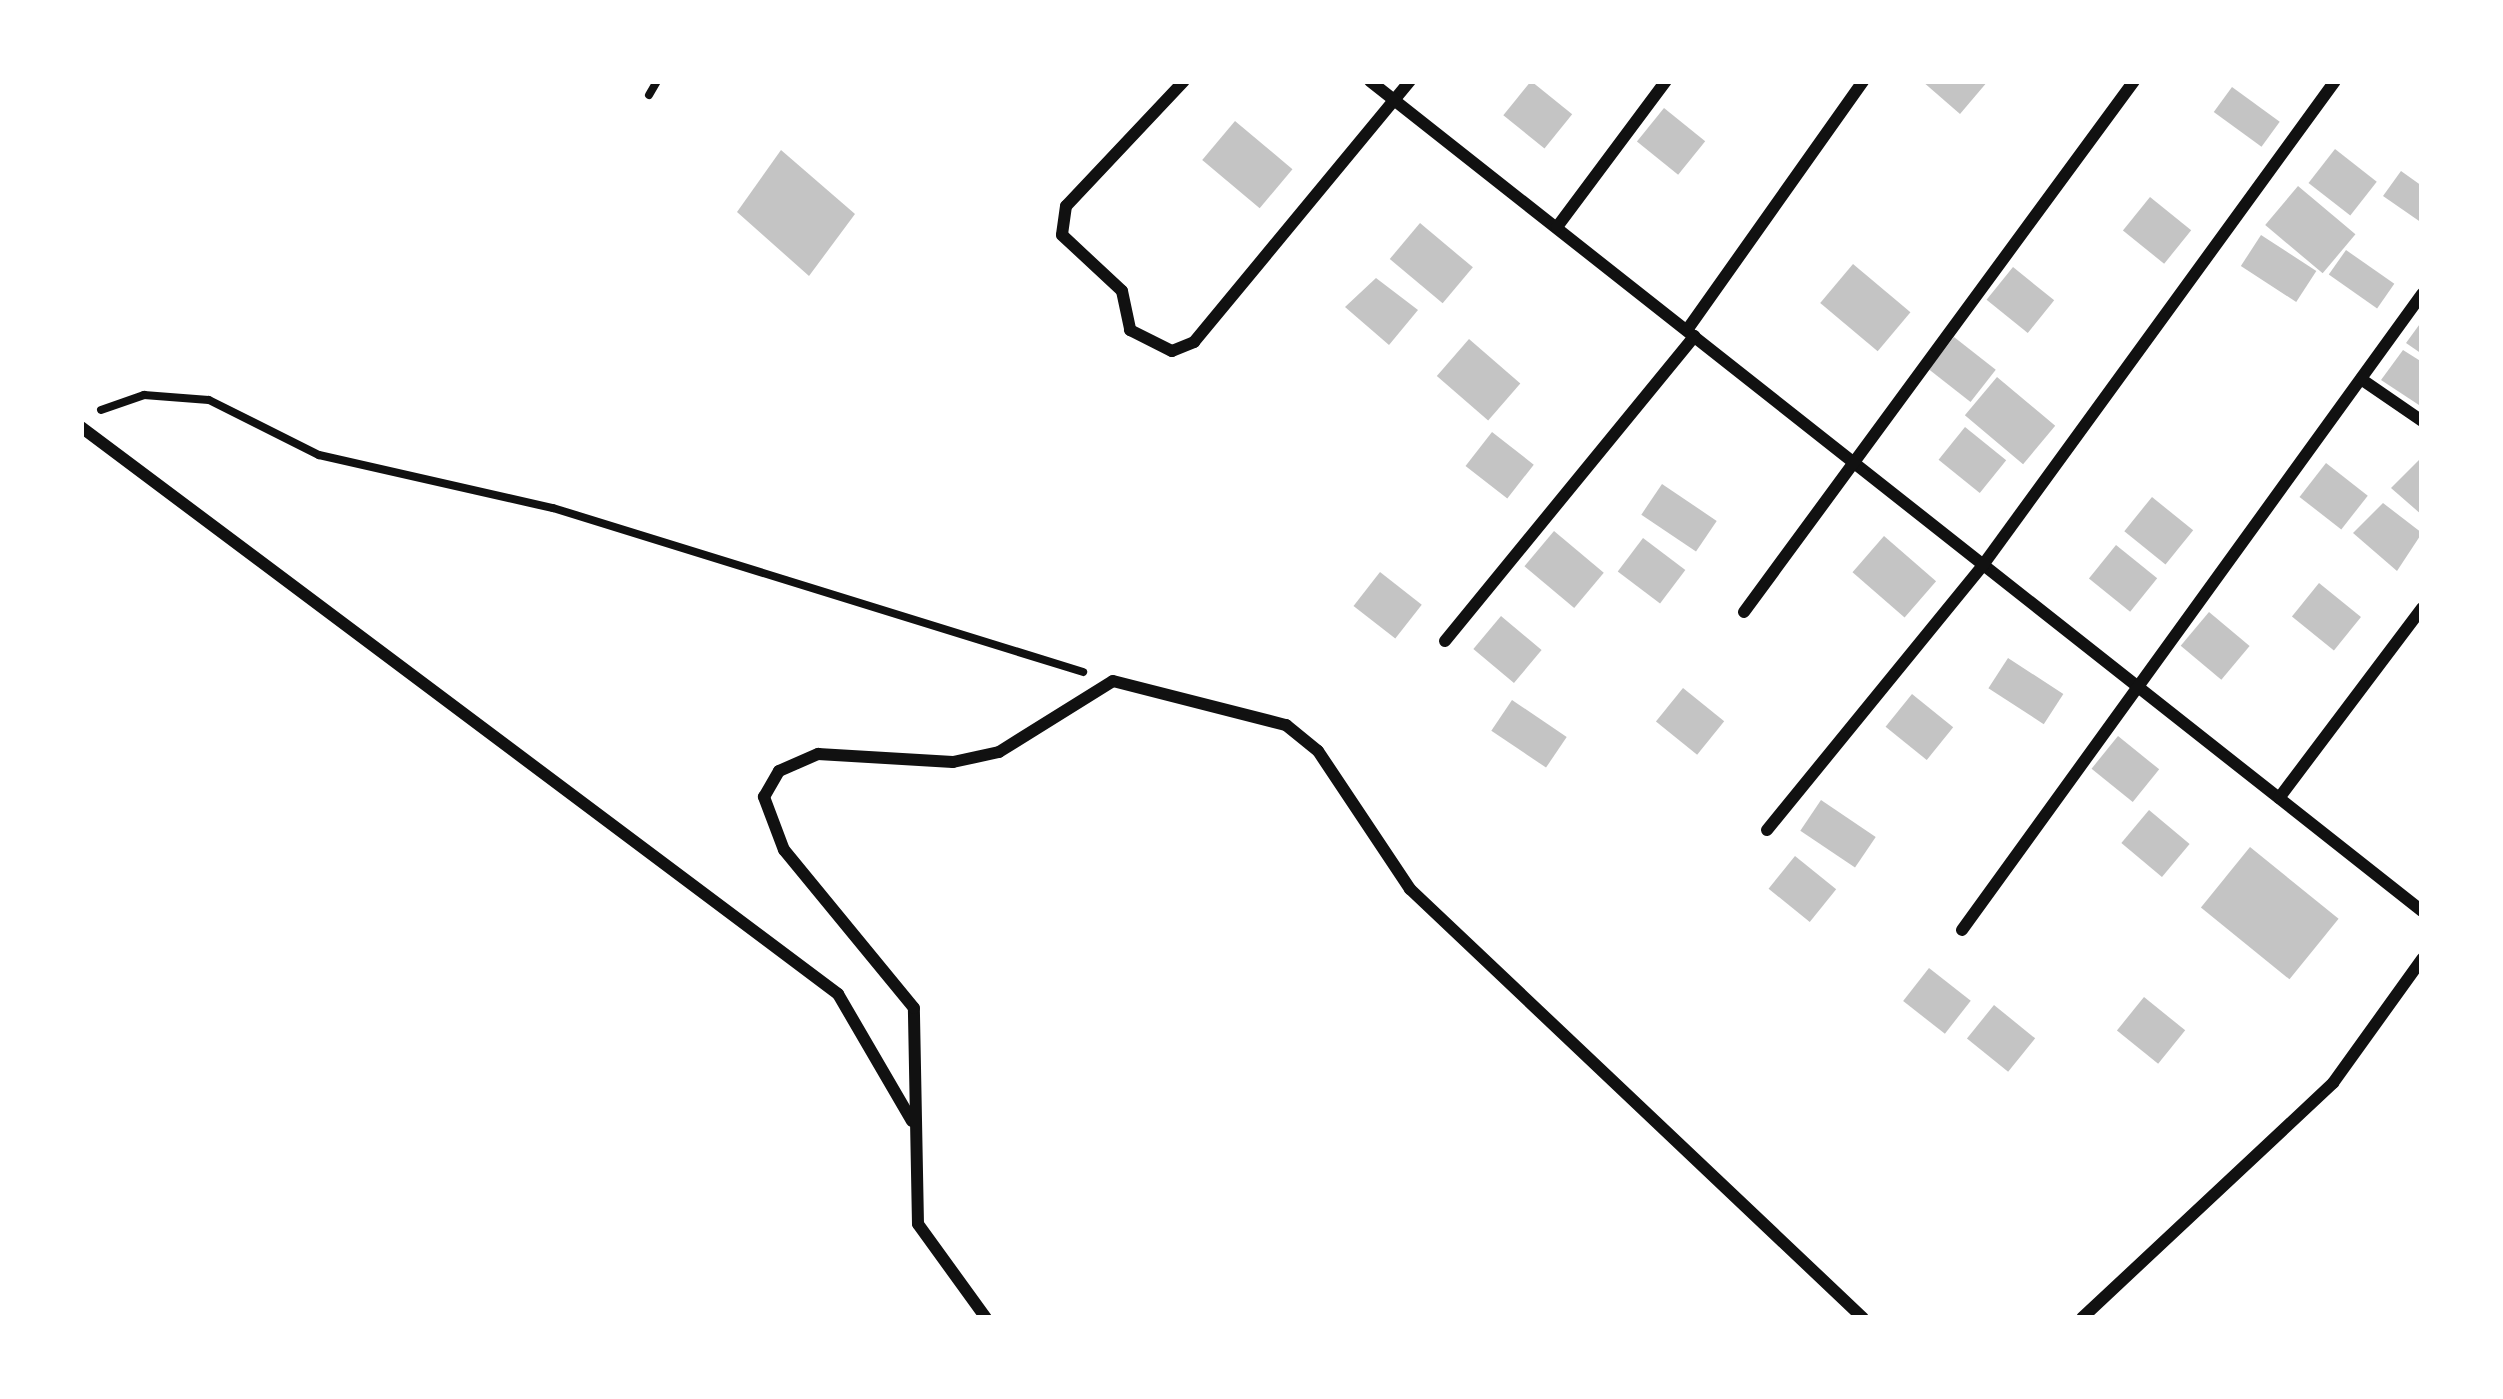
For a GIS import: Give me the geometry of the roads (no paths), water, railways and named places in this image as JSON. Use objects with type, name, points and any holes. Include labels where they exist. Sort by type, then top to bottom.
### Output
[{"type":"street","points":[[1184,81],[1066,206],[1062,235],[1122,291],[1130,330],[1172,351],[1194,342],[1410,81]]},
{"type":"street","points":[[1370,81],[2422,911]]},
{"type":"street","points":[[1557,227],[1666,81]]},
{"type":"street","points":[[1445,641],[1691,333],[1863,81]]},
{"type":"street","points":[[1744,612],[2134,81]]},
{"type":"street","points":[[1767,830],[1983,565],[2335,81]]},
{"type":"street","points":[[1962,930],[2422,294]]},
{"type":"street","points":[[2360,380],[2422,421]]},
{"type":"street","points":[[81,425],[838,994],[913,1122]]},
{"type":"street","points":[[2279,798],[2422,608]]},
{"type":"street","points":[[986,1318],[918,1224],[914,1008],[784,850],[764,797],[779,771],[818,754],[953,762],[999,752],[1113,681],[1286,725],[1318,751],[1410,889],[1863,1318]]},
{"type":"street","points":[[2082,1318],[2333,1083],[2422,959]]}]
